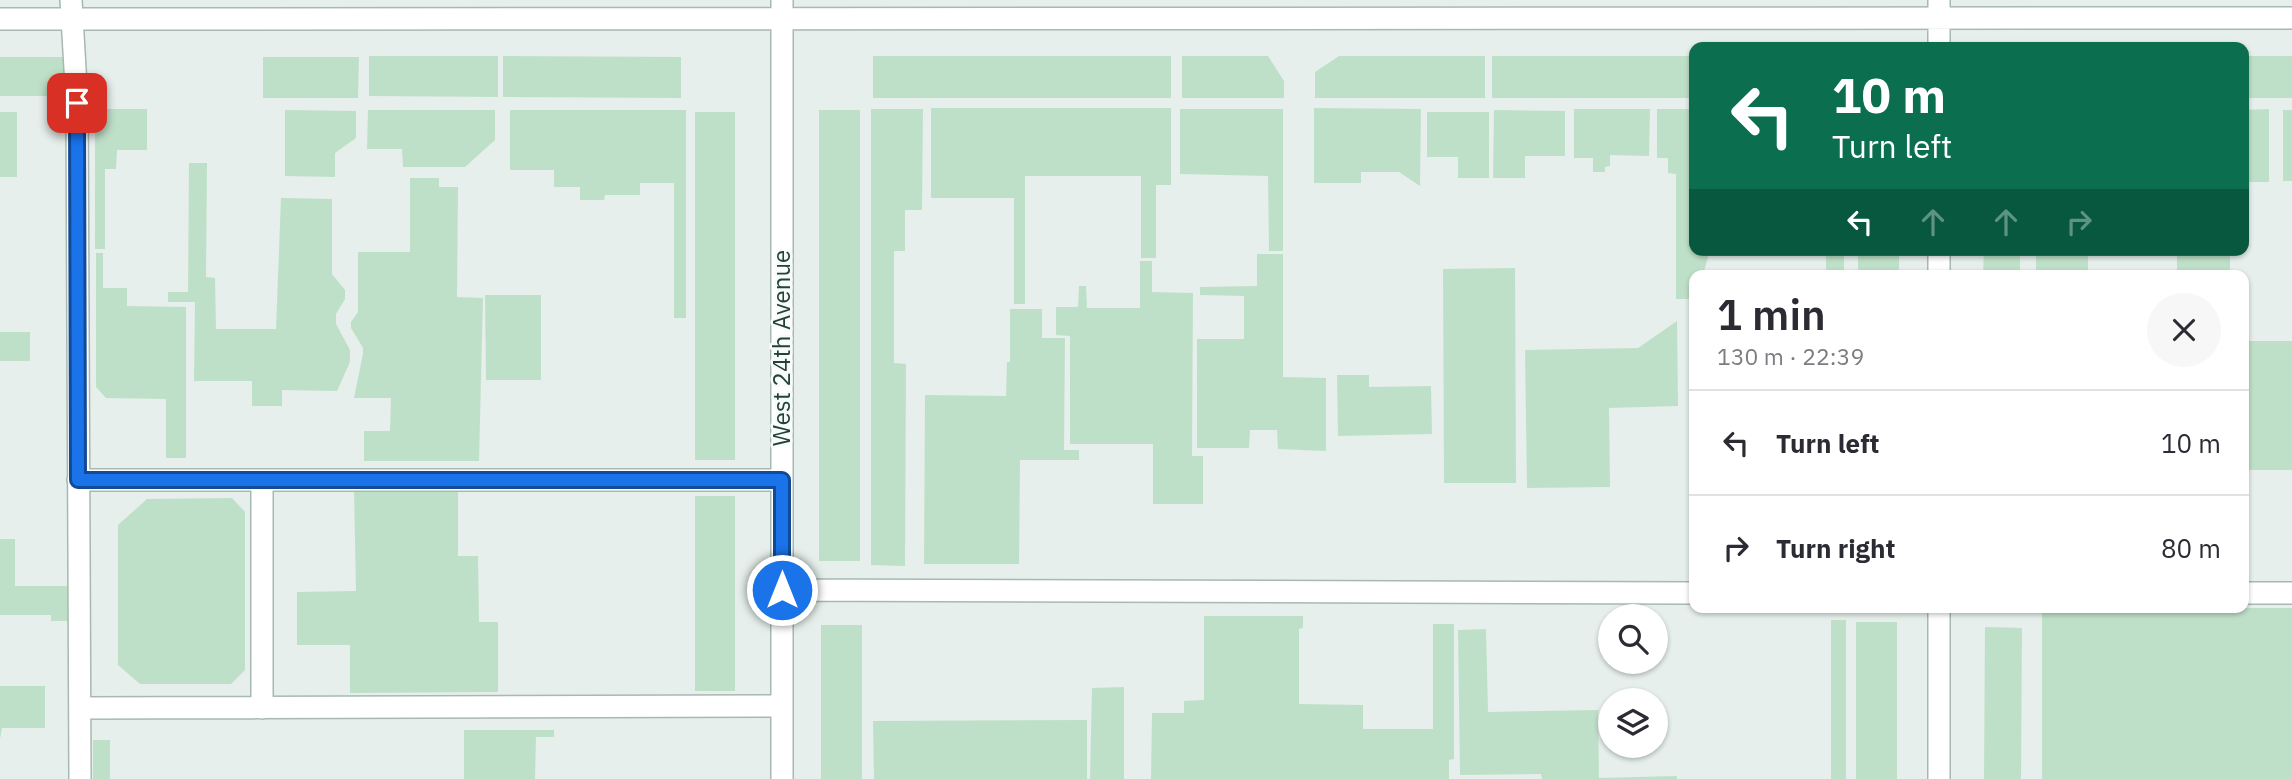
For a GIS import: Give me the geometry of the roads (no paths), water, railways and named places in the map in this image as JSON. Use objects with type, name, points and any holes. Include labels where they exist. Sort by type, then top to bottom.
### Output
[{"type":"street","points":[[72,9],[77,103],[80,779]]},
{"type":"street","points":[[0,19],[72,9],[1939,9],[2292,18]]},
{"type":"street","name":"West 24th Avenue","points":[[782,9],[782,779]]},
{"type":"street","points":[[1939,9],[1939,42]]},
{"type":"street","points":[[78,480],[782,480]]},
{"type":"street","points":[[262,480],[262,708]]},
{"type":"street","points":[[782,590],[1689,593]]},
{"type":"street","points":[[2249,593],[2292,593]]},
{"type":"street","points":[[1939,613],[1939,779]]},
{"type":"street","points":[[80,708],[782,706]]}]
